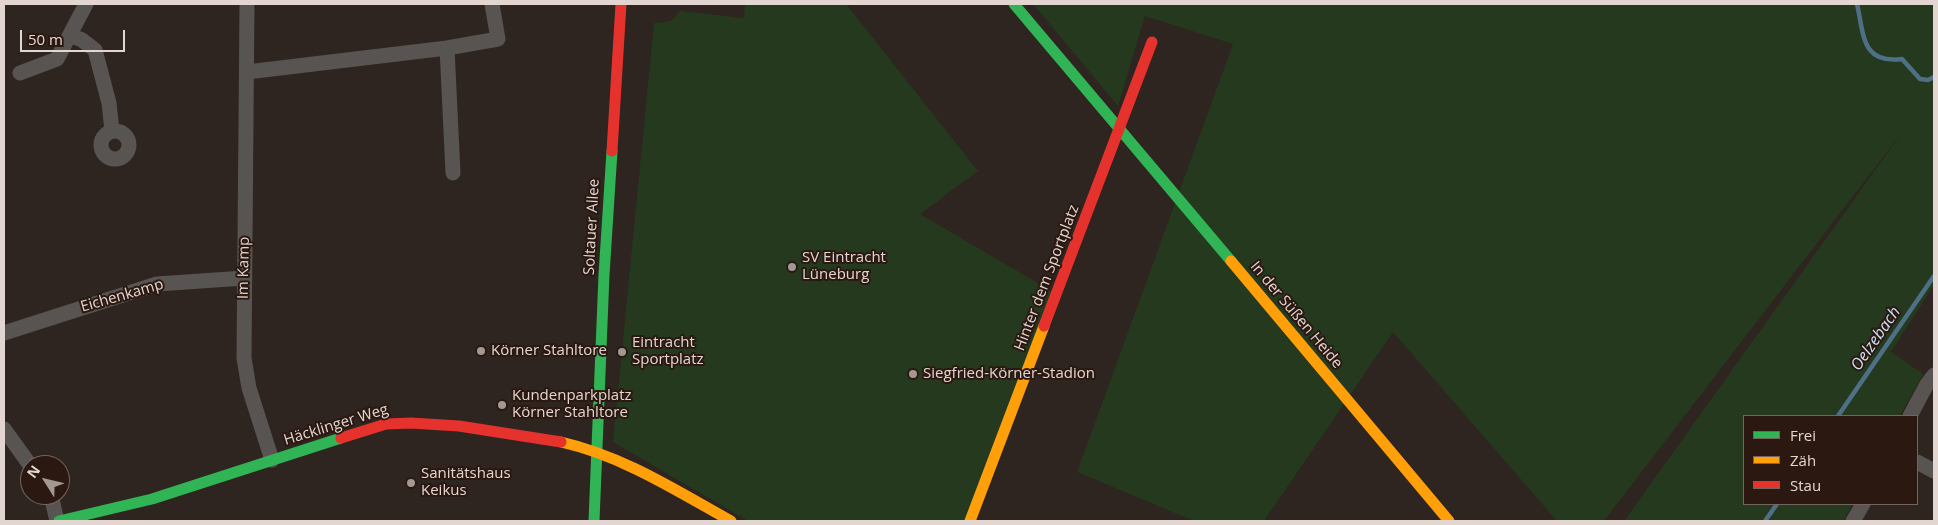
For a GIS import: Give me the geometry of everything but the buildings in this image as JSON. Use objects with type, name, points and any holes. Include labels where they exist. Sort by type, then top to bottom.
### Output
[{"type":"street","points":[[20,72],[57,58],[86,4]]},
{"type":"street","name":"Im Kamp","points":[[247,4],[244,358],[249,388],[272,460]]},
{"type":"street","points":[[247,72],[446,48],[498,39],[492,4]]},
{"type":"street","name":"Soltauer Allee","points":[[594,521],[595,452],[604,275],[621,4]]},
{"type":"street","name":"In der Süßen Heide","points":[[1014,4],[1450,521]]},
{"type":"street","points":[[70,35],[82,40],[95,50],[109,103],[112,131]]},
{"type":"street","points":[[1120,129],[1152,42]]},
{"type":"street","points":[[446,48],[454,173]]},
{"type":"street","name":"Hinter dem Sportplatz","points":[[970,521],[1120,129]]},
{"type":"street","name":"Eichenkamp","points":[[4,332],[156,284],[244,278]]},
{"type":"street","points":[[1911,415],[1934,375]]},
{"type":"street","name":"Häcklinger Weg","points":[[58,521],[152,499],[386,424],[408,421],[436,423],[534,438],[595,452],[651,477],[731,521]]},
{"type":"street","points":[[4,429],[23,455]]},
{"type":"street","points":[[1918,463],[1934,471]]},
{"type":"street","points":[[54,505],[58,521]]},
{"type":"street","points":[[1853,521],[1861,505]]},
{"type":"green space","name":"SV Eintracht Lüneburg","points":[[745,4],[846,4],[978,171],[920,214],[1053,292],[965,521],[748,521],[613,442],[654,23],[671,21],[680,11],[744,18]]},
{"type":"green space","points":[[1033,4],[1934,4],[1934,285],[1891,352],[1923,374],[1901,415],[1743,415],[1743,505],[1852,505],[1843,521],[1624,521],[1903,131],[1604,521],[1557,521],[1393,332],[1264,521],[1194,521],[1077,472],[1233,44],[1145,16],[1118,106]]},
{"type":"waterway","points":[[1857,4],[1864,36],[1872,52],[1879,57],[1902,59],[1920,79],[1928,80],[1934,77]]},
{"type":"waterway","name":"Oelzebach","points":[[1839,415],[1934,276]]},
{"type":"waterway","name":"Oelzebach","points":[[1765,521],[1776,505]]},
{"type":"traffic: fast","points":[[1014,4],[1231,261]]},
{"type":"traffic: fast","points":[[594,521],[604,275],[612,151]]},
{"type":"traffic: fast","points":[[59,521],[152,499],[341,438]]},
{"type":"traffic: slow","points":[[1231,261],[1449,521]]},
{"type":"traffic: slow","points":[[970,521],[1044,326]]},
{"type":"traffic: slow","points":[[561,442],[584,448],[628,465],[731,521]]},
{"type":"traffic: jam","points":[[612,151],[621,4]]},
{"type":"traffic: jam","points":[[1044,326],[1152,42]]},
{"type":"traffic: jam","points":[[341,438],[386,424],[411,423],[459,426],[561,442]]},
{"type":"place","name":"SV Eintracht Lüneburg","points":[[792,267]]},
{"type":"place","name":"Körner Stahltore","points":[[481,351]]},
{"type":"place","name":"Eintracht Sportplatz","points":[[622,352]]},
{"type":"place","name":"Siegfried-Körner-Stadion","points":[[913,374]]},
{"type":"place","name":"Kundenparkplatz Körner Stahltore","points":[[502,405]]},
{"type":"place","name":"Sanitätshaus Keikus","points":[[411,483]]}]
